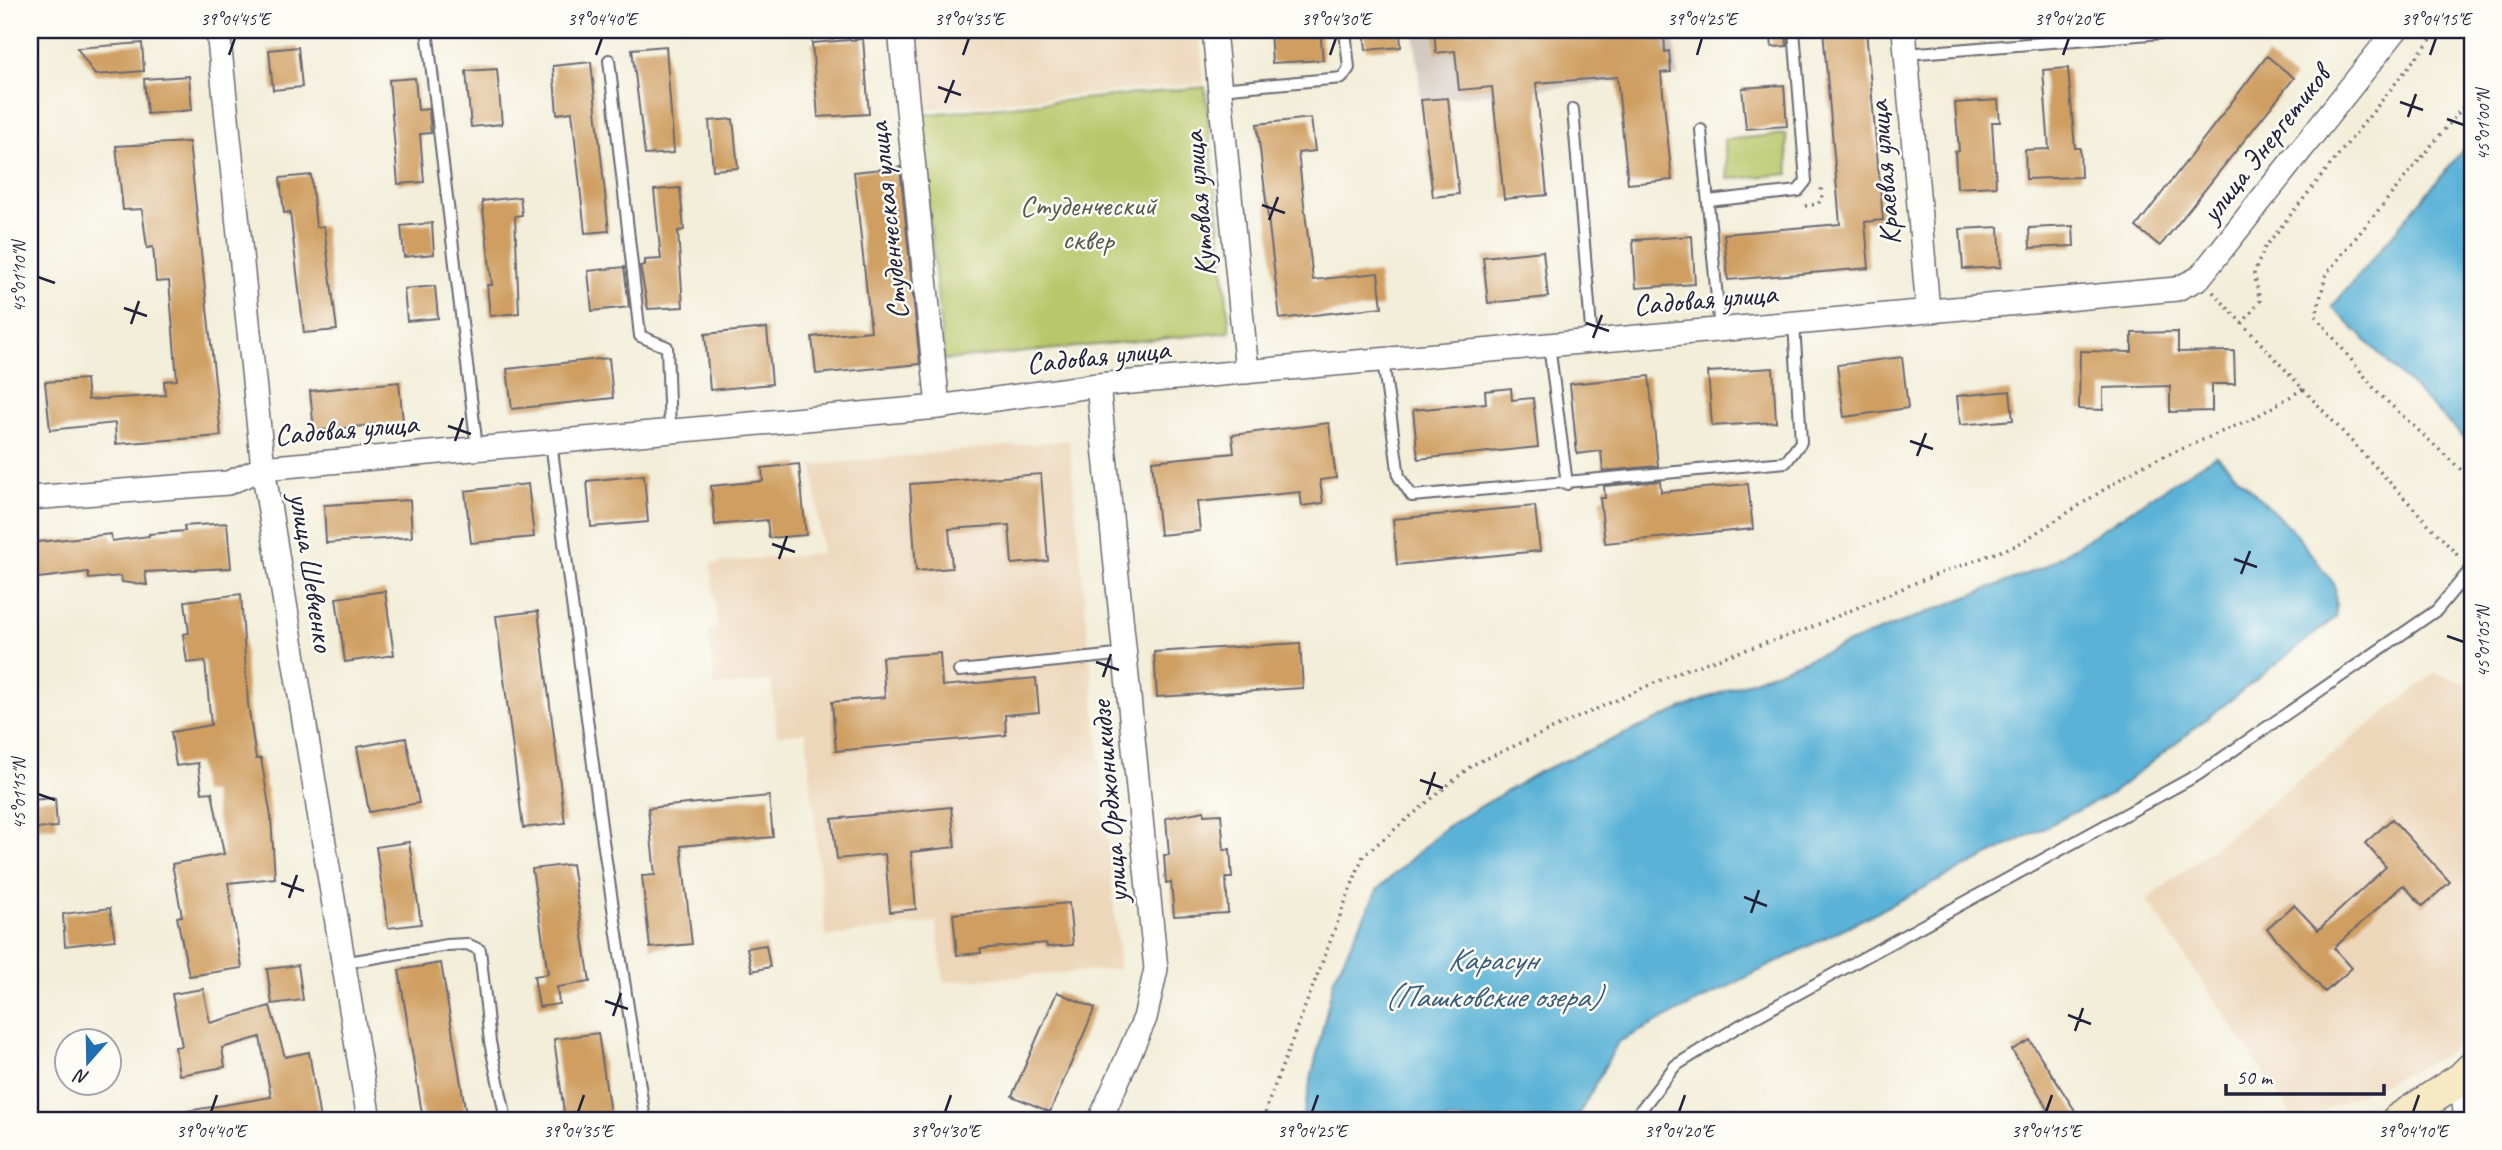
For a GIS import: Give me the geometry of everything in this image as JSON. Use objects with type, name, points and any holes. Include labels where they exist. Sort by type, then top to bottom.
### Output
[{"type":"street","name":"улица Шевченко","points":[[218,30],[263,468],[369,1120]]},
{"type":"street","name":"Студенческая улица","points":[[900,30],[938,407]]},
{"type":"street","name":"Кутовая улица","points":[[1214,30],[1247,372]]},
{"type":"street","name":"Краевая улица","points":[[1904,30],[1928,311]]},
{"type":"street","name":"улица Энергетиков","points":[[2177,289],[2199,278],[2396,30]]},
{"type":"street","name":"Садовая улица","points":[[30,498],[228,483],[263,468],[938,407],[1098,386],[2177,289]]},
{"type":"street","name":"улица Орджоникидзе","points":[[1098,386],[1157,969],[1145,1018],[1100,1120]]},
{"type":"street","points":[[2398,1120],[2466,1074]]},
{"type":"street","points":[[2466,1074],[2466,1120]]},
{"type":"lane","points":[[427,30],[477,448]]},
{"type":"lane","points":[[1219,89],[1342,78],[1349,68],[1345,30]]},
{"type":"lane","points":[[1708,201],[1797,191],[1806,181],[1794,30]]},
{"type":"lane","points":[[1906,54],[2096,34],[2187,31]]},
{"type":"lane","points":[[609,60],[640,336],[667,347],[670,431]]},
{"type":"lane","points":[[1573,109],[1592,341]]},
{"type":"lane","points":[[1701,130],[1720,330]]},
{"type":"lane","points":[[1383,360],[1399,477],[1412,496],[1567,484],[1786,462],[1801,442],[1794,323]]},
{"type":"lane","points":[[1549,345],[1567,484]]},
{"type":"lane","points":[[551,442],[559,482],[603,841],[645,1120]]},
{"type":"lane","points":[[1633,1120],[1675,1066],[1739,1026],[2199,774],[2437,610],[2470,569]]},
{"type":"lane","points":[[959,671],[1127,654]]},
{"type":"lane","points":[[343,963],[447,945],[467,944],[480,950],[490,1042],[506,1120]]},
{"type":"path","points":[[2242,324],[2260,301],[2254,273],[2265,247],[2438,30]]},
{"type":"path","points":[[2472,96],[2326,274],[2316,316],[2378,393],[2472,480]]},
{"type":"path","points":[[1792,207],[1818,204],[1822,198],[1820,172]]},
{"type":"path","points":[[2199,278],[2470,569]]},
{"type":"path","points":[[1264,1120],[1268,1103],[1363,856],[1472,765],[1681,671],[1805,630],[1917,582],[2017,545],[2141,466],[2254,418],[2303,389]]},
{"type":"shaded area","points":[[911,30],[1199,30],[1204,83],[919,110]]},
{"type":"shaded area","points":[[1414,30],[1673,30],[1678,76],[1421,100]]},
{"type":"shaded area","points":[[1069,440],[1120,969],[944,982],[936,922],[826,937],[806,732],[777,735],[771,681],[714,686],[708,630],[717,629],[711,564],[822,553],[813,465]]},
{"type":"shaded area","points":[[2435,673],[2472,685],[2472,1027],[2444,1056],[2303,1120],[2295,1120],[2147,900]]},
{"type":"green space","name":"Студенческий сквер","points":[[1205,87],[1230,332],[944,360],[919,115]]},
{"type":"green space","points":[[1786,134],[1789,174],[1728,179],[1724,140]]},
{"type":"water","points":[[2472,139],[2472,446],[2332,307]]},
{"type":"water","name":"Карасун (Пашковские озера)","points":[[2216,455],[2296,534],[2335,585],[2336,617],[2111,794],[1618,1042],[1576,1120],[1302,1120],[1334,978],[1377,890],[1446,827],[1539,772],[1697,702],[2044,567]]},
{"type":"building","points":[[1270,30],[1320,30],[1323,60],[1272,63]]},
{"type":"building","points":[[1364,30],[1400,30],[1401,47],[1366,50]]},
{"type":"building","points":[[1434,30],[1455,30],[1455,33],[1495,30],[1664,30],[1665,52],[1669,51],[1671,72],[1661,73],[1672,180],[1628,184],[1617,77],[1536,83],[1547,195],[1504,199],[1492,87],[1459,90],[1455,51],[1436,53]]},
{"type":"building","points":[[1770,30],[1786,30],[1787,46],[1772,47]]},
{"type":"building","points":[[1823,30],[1866,30],[1883,220],[1865,222],[1869,268],[1728,280],[1724,234],[1840,224]]},
{"type":"building","points":[[863,39],[869,114],[818,117],[812,43]]},
{"type":"building","points":[[142,43],[144,71],[95,75],[77,48]]},
{"type":"building","points":[[666,46],[674,153],[645,155],[632,49]]},
{"type":"building","points":[[298,47],[302,87],[273,90],[269,50]]},
{"type":"building","points":[[2267,56],[2294,78],[2160,246],[2136,227]]},
{"type":"building","points":[[591,62],[609,231],[585,233],[572,112],[557,114],[553,66]]},
{"type":"building","points":[[2068,68],[2075,148],[2080,148],[2081,177],[2026,179],[2025,150],[2049,149],[2043,70]]},
{"type":"building","points":[[497,69],[502,124],[471,127],[466,71]]},
{"type":"building","points":[[189,76],[192,110],[147,114],[144,79]]},
{"type":"building","points":[[415,78],[418,110],[429,109],[431,133],[420,134],[424,182],[398,184],[389,80]]},
{"type":"building","points":[[1784,85],[1787,126],[1746,129],[1742,88]]},
{"type":"building","points":[[1448,98],[1459,194],[1433,197],[1421,100]]},
{"type":"building","points":[[1998,100],[2000,122],[1992,122],[1996,186],[1957,188],[1955,152],[1959,151],[1955,103]]},
{"type":"building","points":[[1311,118],[1315,151],[1298,153],[1313,280],[1378,273],[1382,307],[1280,319],[1257,124]]},
{"type":"building","points":[[733,119],[738,168],[713,170],[709,121]]},
{"type":"building","points":[[189,142],[221,436],[116,444],[115,423],[50,430],[45,382],[86,379],[88,400],[165,395],[164,381],[177,380],[169,281],[156,282],[153,247],[147,248],[142,209],[123,210],[116,146]]},
{"type":"building","points":[[900,167],[920,364],[816,374],[812,337],[871,331],[854,172]]},
{"type":"building","points":[[311,175],[316,227],[324,226],[337,330],[304,333],[290,212],[284,213],[280,178]]},
{"type":"building","points":[[680,188],[684,230],[678,231],[683,307],[648,309],[640,266],[645,265],[645,260],[661,259],[654,190]]},
{"type":"building","points":[[520,197],[522,215],[515,216],[519,313],[490,316],[487,285],[492,285],[482,201]]},
{"type":"building","points":[[432,223],[434,254],[404,257],[401,226]]},
{"type":"building","points":[[2073,226],[2074,246],[2030,248],[2029,228]]},
{"type":"building","points":[[1999,227],[2001,267],[1963,269],[1960,229]]},
{"type":"building","points":[[1692,236],[1695,284],[1636,288],[1633,240]]},
{"type":"building","points":[[1543,251],[1548,297],[1488,303],[1483,257]]},
{"type":"building","points":[[624,267],[629,307],[592,311],[588,271]]},
{"type":"building","points":[[435,286],[438,318],[407,321],[404,289]]},
{"type":"building","points":[[767,328],[772,384],[710,390],[705,334]]},
{"type":"building","points":[[2178,332],[2178,352],[2234,351],[2235,384],[2212,384],[2212,411],[2170,412],[2170,386],[2103,388],[2103,410],[2079,409],[2080,351],[2132,352],[2132,333]]},
{"type":"building","points":[[1902,357],[1908,408],[1844,417],[1837,365]]},
{"type":"building","points":[[609,358],[613,398],[512,409],[507,369]]},
{"type":"building","points":[[1773,368],[1776,422],[1712,426],[1708,372]]},
{"type":"building","points":[[1649,376],[1658,466],[1603,471],[1601,451],[1577,454],[1570,384]]},
{"type":"building","points":[[399,382],[403,422],[314,431],[310,391]]},
{"type":"building","points":[[1511,388],[1512,400],[1533,398],[1538,447],[1418,459],[1413,410],[1486,403],[1485,391]]},
{"type":"building","points":[[2010,391],[2013,420],[1960,425],[1957,396]]},
{"type":"building","points":[[1329,423],[1336,478],[1320,480],[1323,503],[1302,506],[1300,492],[1197,502],[1200,531],[1160,535],[1152,461],[1234,453],[1232,435]]},
{"type":"building","points":[[799,464],[806,535],[769,538],[767,520],[715,525],[711,486],[763,481],[762,468]]},
{"type":"building","points":[[1041,474],[1048,561],[1012,564],[1009,525],[949,529],[952,568],[916,571],[910,484]]},
{"type":"building","points":[[644,475],[648,522],[591,527],[587,481]]},
{"type":"building","points":[[1660,481],[1661,492],[1748,484],[1753,529],[1605,543],[1600,498],[1605,498],[1604,486]]},
{"type":"building","points":[[528,484],[534,537],[471,543],[465,491]]},
{"type":"building","points":[[410,500],[412,537],[326,543],[324,505]]},
{"type":"building","points":[[1535,506],[1540,551],[1397,565],[1393,519]]},
{"type":"building","points":[[227,523],[231,568],[145,572],[147,585],[122,582],[121,576],[89,579],[88,572],[30,579],[30,543],[111,534],[112,541],[185,531],[184,526]]},
{"type":"building","points":[[385,591],[394,655],[345,662],[336,598]]},
{"type":"building","points":[[241,594],[248,704],[256,759],[261,758],[271,817],[275,878],[228,883],[242,968],[189,976],[177,917],[182,916],[172,864],[224,854],[212,792],[202,793],[198,763],[176,766],[171,732],[211,725],[205,661],[187,663],[183,634],[189,633],[185,601]]},
{"type":"building","points":[[538,611],[565,823],[523,828],[496,616]]},
{"type":"building","points":[[1300,643],[1303,688],[1157,697],[1154,652]]},
{"type":"building","points":[[940,653],[942,686],[1036,678],[1039,712],[1005,715],[1006,735],[836,751],[832,702],[885,697],[882,657]]},
{"type":"building","points":[[406,738],[419,803],[369,812],[357,747]]},
{"type":"building","points":[[769,796],[773,837],[681,846],[692,944],[650,948],[642,876],[655,875],[648,808]]},
{"type":"building","points":[[55,798],[57,827],[30,829],[30,800]]},
{"type":"building","points":[[951,807],[955,847],[911,852],[916,909],[890,912],[885,854],[837,859],[832,819]]},
{"type":"building","points":[[1204,811],[1204,815],[1221,814],[1224,850],[1230,849],[1232,878],[1226,878],[1228,913],[1174,916],[1171,882],[1166,883],[1164,855],[1169,855],[1166,818]]},
{"type":"building","points":[[2392,819],[2450,882],[2423,906],[2403,885],[2334,948],[2352,968],[2325,992],[2267,929],[2294,905],[2318,930],[2386,867],[2365,843]]},
{"type":"building","points":[[409,842],[421,924],[388,928],[376,847]]},
{"type":"building","points":[[572,864],[590,982],[557,987],[559,1004],[539,1007],[534,976],[548,974],[532,869]]},
{"type":"building","points":[[1069,903],[1073,945],[1047,947],[1046,943],[980,949],[981,953],[957,955],[953,914]]},
{"type":"building","points":[[110,908],[115,940],[65,946],[63,914]]},
{"type":"building","points":[[766,945],[770,967],[752,971],[747,948]]},
{"type":"building","points":[[441,963],[467,1120],[423,1120],[399,970]]},
{"type":"building","points":[[298,965],[303,1000],[272,1004],[267,969]]},
{"type":"building","points":[[203,989],[210,1023],[270,1006],[285,1057],[309,1052],[320,1120],[187,1120],[187,1111],[271,1097],[260,1037],[222,1048],[225,1067],[179,1075],[175,1047],[182,1046],[172,994]]},
{"type":"building","points":[[1057,992],[1095,1008],[1050,1112],[1012,1096]]},
{"type":"building","points":[[598,1033],[611,1120],[565,1120],[554,1039]]},
{"type":"building","points":[[2030,1040],[2081,1120],[2055,1120],[2012,1050]]}]
